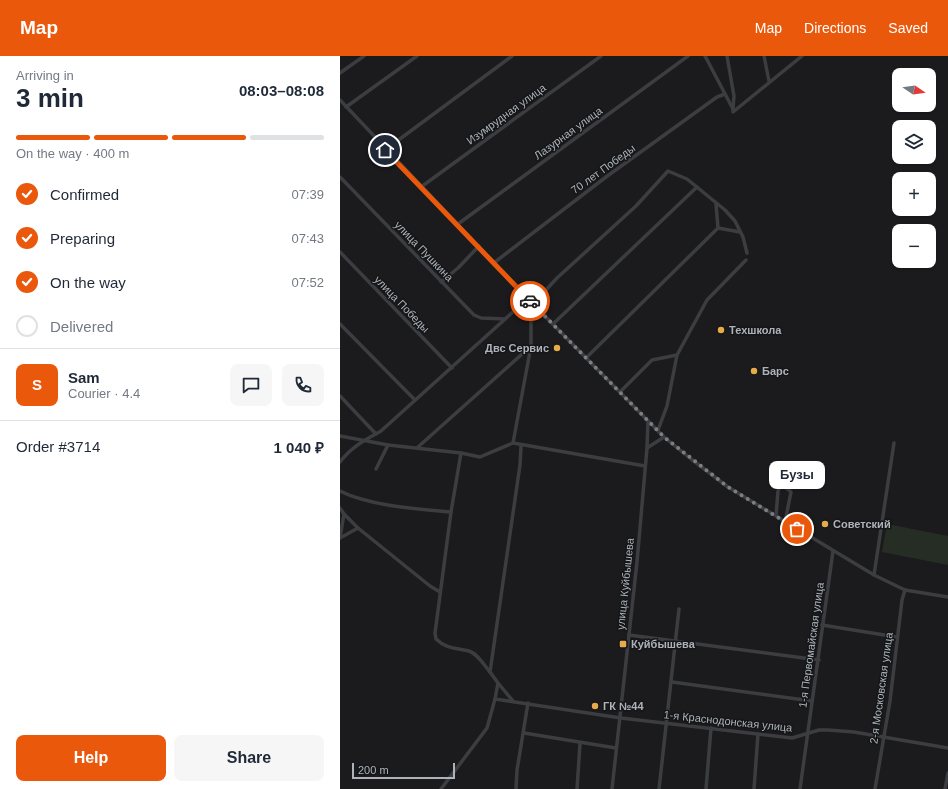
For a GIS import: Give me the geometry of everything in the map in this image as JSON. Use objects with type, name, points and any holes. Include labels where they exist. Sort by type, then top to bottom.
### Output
[{"type":"street","points":[[340,73],[364,56]]},
{"type":"street","points":[[346,107],[417,56]]},
{"type":"street","points":[[385,150],[512,56]]},
{"type":"street","name":"Изумрудная улица","points":[[421,187],[601,56]]},
{"type":"street","name":"Лазурная улица","points":[[458,224],[688,56]]},
{"type":"street","points":[[705,56],[733,111]]},
{"type":"street","points":[[727,56],[735,103],[733,111]]},
{"type":"street","points":[[764,56],[769,81]]},
{"type":"street","points":[[793,63],[796,56]]},
{"type":"street","points":[[733,111],[802,56]]},
{"type":"street","name":"70 лет Победы","points":[[495,262],[606,176],[711,102],[725,94]]},
{"type":"street","points":[[340,100],[385,150],[495,262],[552,324],[664,437],[728,487],[833,552],[874,575],[905,590],[948,597]]},
{"type":"street","points":[[533,304],[558,278],[636,206],[668,171],[687,178],[716,204],[725,210],[735,221],[747,253]]},
{"type":"street","name":"улица Пушкина","points":[[340,176],[474,316],[481,318],[505,319]]},
{"type":"street","points":[[552,324],[697,187]]},
{"type":"street","points":[[716,204],[718,228]]},
{"type":"street","points":[[718,228],[740,232]]},
{"type":"street","points":[[586,358],[718,228]]},
{"type":"street","points":[[441,282],[458,268],[478,246]]},
{"type":"street","name":"улица Победы","points":[[340,252],[452,368]]},
{"type":"street","points":[[658,430],[667,406],[677,355],[691,332],[707,300],[746,260]]},
{"type":"street","points":[[340,462],[348,452],[364,439],[376,434],[452,368],[514,311],[524,294]]},
{"type":"street","points":[[514,311],[531,314],[538,309]]},
{"type":"street","points":[[513,443],[531,346],[531,314]]},
{"type":"street","points":[[340,324],[415,400]]},
{"type":"street","points":[[418,447],[531,346]]},
{"type":"street","points":[[620,392],[652,360],[677,355]]},
{"type":"street","points":[[340,396],[376,434]]},
{"type":"street","name":"улица Куйбышева","points":[[612,789],[621,718],[647,448],[648,421]]},
{"type":"street","points":[[340,436],[364,439],[388,445],[418,447],[480,457],[513,443],[521,446],[645,466]]},
{"type":"street","points":[[647,448],[664,437]]},
{"type":"street","points":[[874,575],[894,443]]},
{"type":"street","points":[[376,469],[388,445]]},
{"type":"street","points":[[490,672],[520,465],[521,446]]},
{"type":"street","points":[[461,453],[440,592],[435,633],[436,640],[450,648],[470,652],[477,656],[513,701]]},
{"type":"street","points":[[776,516],[778,491],[780,487],[785,487],[791,492],[785,522]]},
{"type":"street","points":[[340,491],[373,501],[416,509],[451,512]]},
{"type":"street","points":[[340,508],[358,528],[430,586],[440,592]]},
{"type":"street","points":[[340,538],[344,514]]},
{"type":"street","points":[[340,538],[358,528]]},
{"type":"street","name":"1-я Первомайская улица","points":[[800,789],[833,552]]},
{"type":"street","name":"2-я Московская улица","points":[[875,789],[905,590]]},
{"type":"street","points":[[659,789],[672,682],[674,642],[679,609]]},
{"type":"street","points":[[822,625],[897,637]]},
{"type":"street","points":[[629,634],[674,642],[819,660]]},
{"type":"street","points":[[672,682],[812,701]]},
{"type":"street","points":[[441,789],[487,728],[498,683]]},
{"type":"street","name":"1-я Краснодонская улица","points":[[495,699],[621,718],[792,738],[808,733],[828,730],[883,737],[948,748]]},
{"type":"street","points":[[516,789],[517,770],[528,703]]},
{"type":"street","points":[[706,789],[711,728]]},
{"type":"street","points":[[524,733],[580,744],[616,748]]},
{"type":"street","points":[[754,789],[758,734]]},
{"type":"street","points":[[577,789],[580,744]]},
{"type":"street","points":[[945,789],[948,773]]},
{"type":"shaded area","points":[[887,524],[948,536],[948,565],[882,552]]},
{"type":"way so far","points":[[530,301],[664,437],[728,487],[797,529]]},
{"type":"place","name":"Техшкола","points":[[721,330]]},
{"type":"place","name":"Двс Сервис","points":[[557,348]]},
{"type":"place","name":"Барс","points":[[754,371]]},
{"type":"place","name":"Советский","points":[[825,524]]},
{"type":"place","name":"Бузы","points":[[797,529]]},
{"type":"place","name":"Куйбышева","points":[[623,644]]},
{"type":"place","name":"ГК №44","points":[[595,706]]},
{"type":"route","points":[[385,150],[495,262],[530,301]]}]
